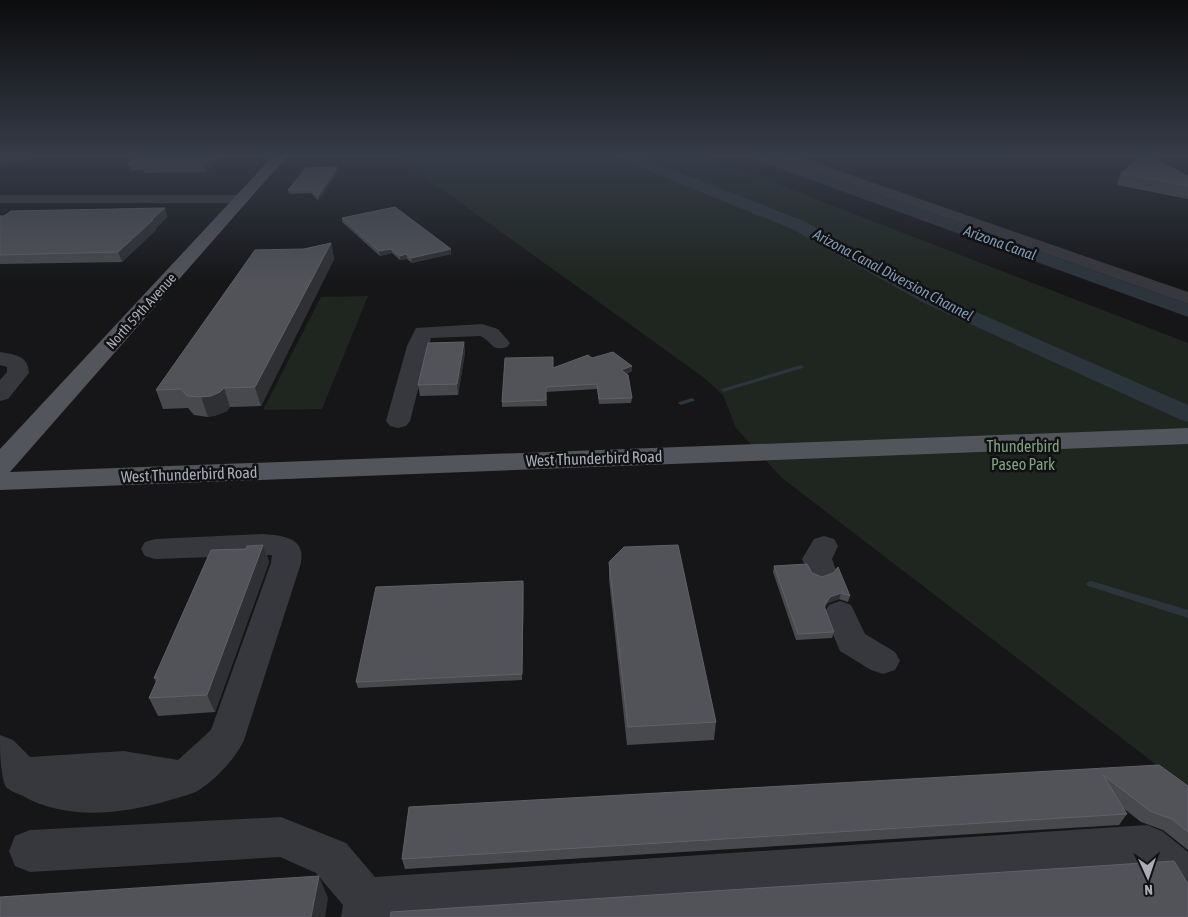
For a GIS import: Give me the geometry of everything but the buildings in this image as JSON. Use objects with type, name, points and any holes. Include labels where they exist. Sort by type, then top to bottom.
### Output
[{"type":"main road","name":"North 59th Avenue","points":[[0,466],[242,199]]},
{"type":"main road","name":"West Thunderbird Road","points":[[0,481],[1188,436]]},
{"type":"street","points":[[903,198],[1188,298]]},
{"type":"street","points":[[0,199],[242,199]]},
{"type":"street","points":[[398,421],[419,340],[431,337],[460,335],[473,336],[493,343]]},
{"type":"street","points":[[0,351],[22,354],[6,363]]},
{"type":"street","points":[[0,385],[6,377],[6,363]]},
{"type":"street","points":[[0,394],[18,373],[6,363]]},
{"type":"street","points":[[10,763],[46,789],[85,794],[143,790],[185,778],[226,740],[286,563],[287,551],[278,545],[263,544],[155,548]]},
{"type":"street","points":[[840,613],[852,642],[883,661]]},
{"type":"street","points":[[30,851],[281,837],[331,858],[364,908],[1147,845],[1188,879]]},
{"type":"green space","name":"Thunderbird Paseo Park","points":[[454,198],[813,198],[1188,343],[1188,789],[782,478],[736,428],[723,395],[703,377]]},
{"type":"green space","points":[[368,296],[322,409],[263,410],[321,297]]},
{"type":"waterway","name":"Arizona Canal Diversion Channel","points":[[730,198],[798,225],[933,300],[1188,414]]},
{"type":"waterway","name":"Arizona Canal","points":[[875,198],[1188,311]]},
{"type":"waterway","points":[[724,390],[801,367]]},
{"type":"waterway","points":[[681,403],[692,400]]},
{"type":"waterway","points":[[1091,584],[1188,614]]}]
